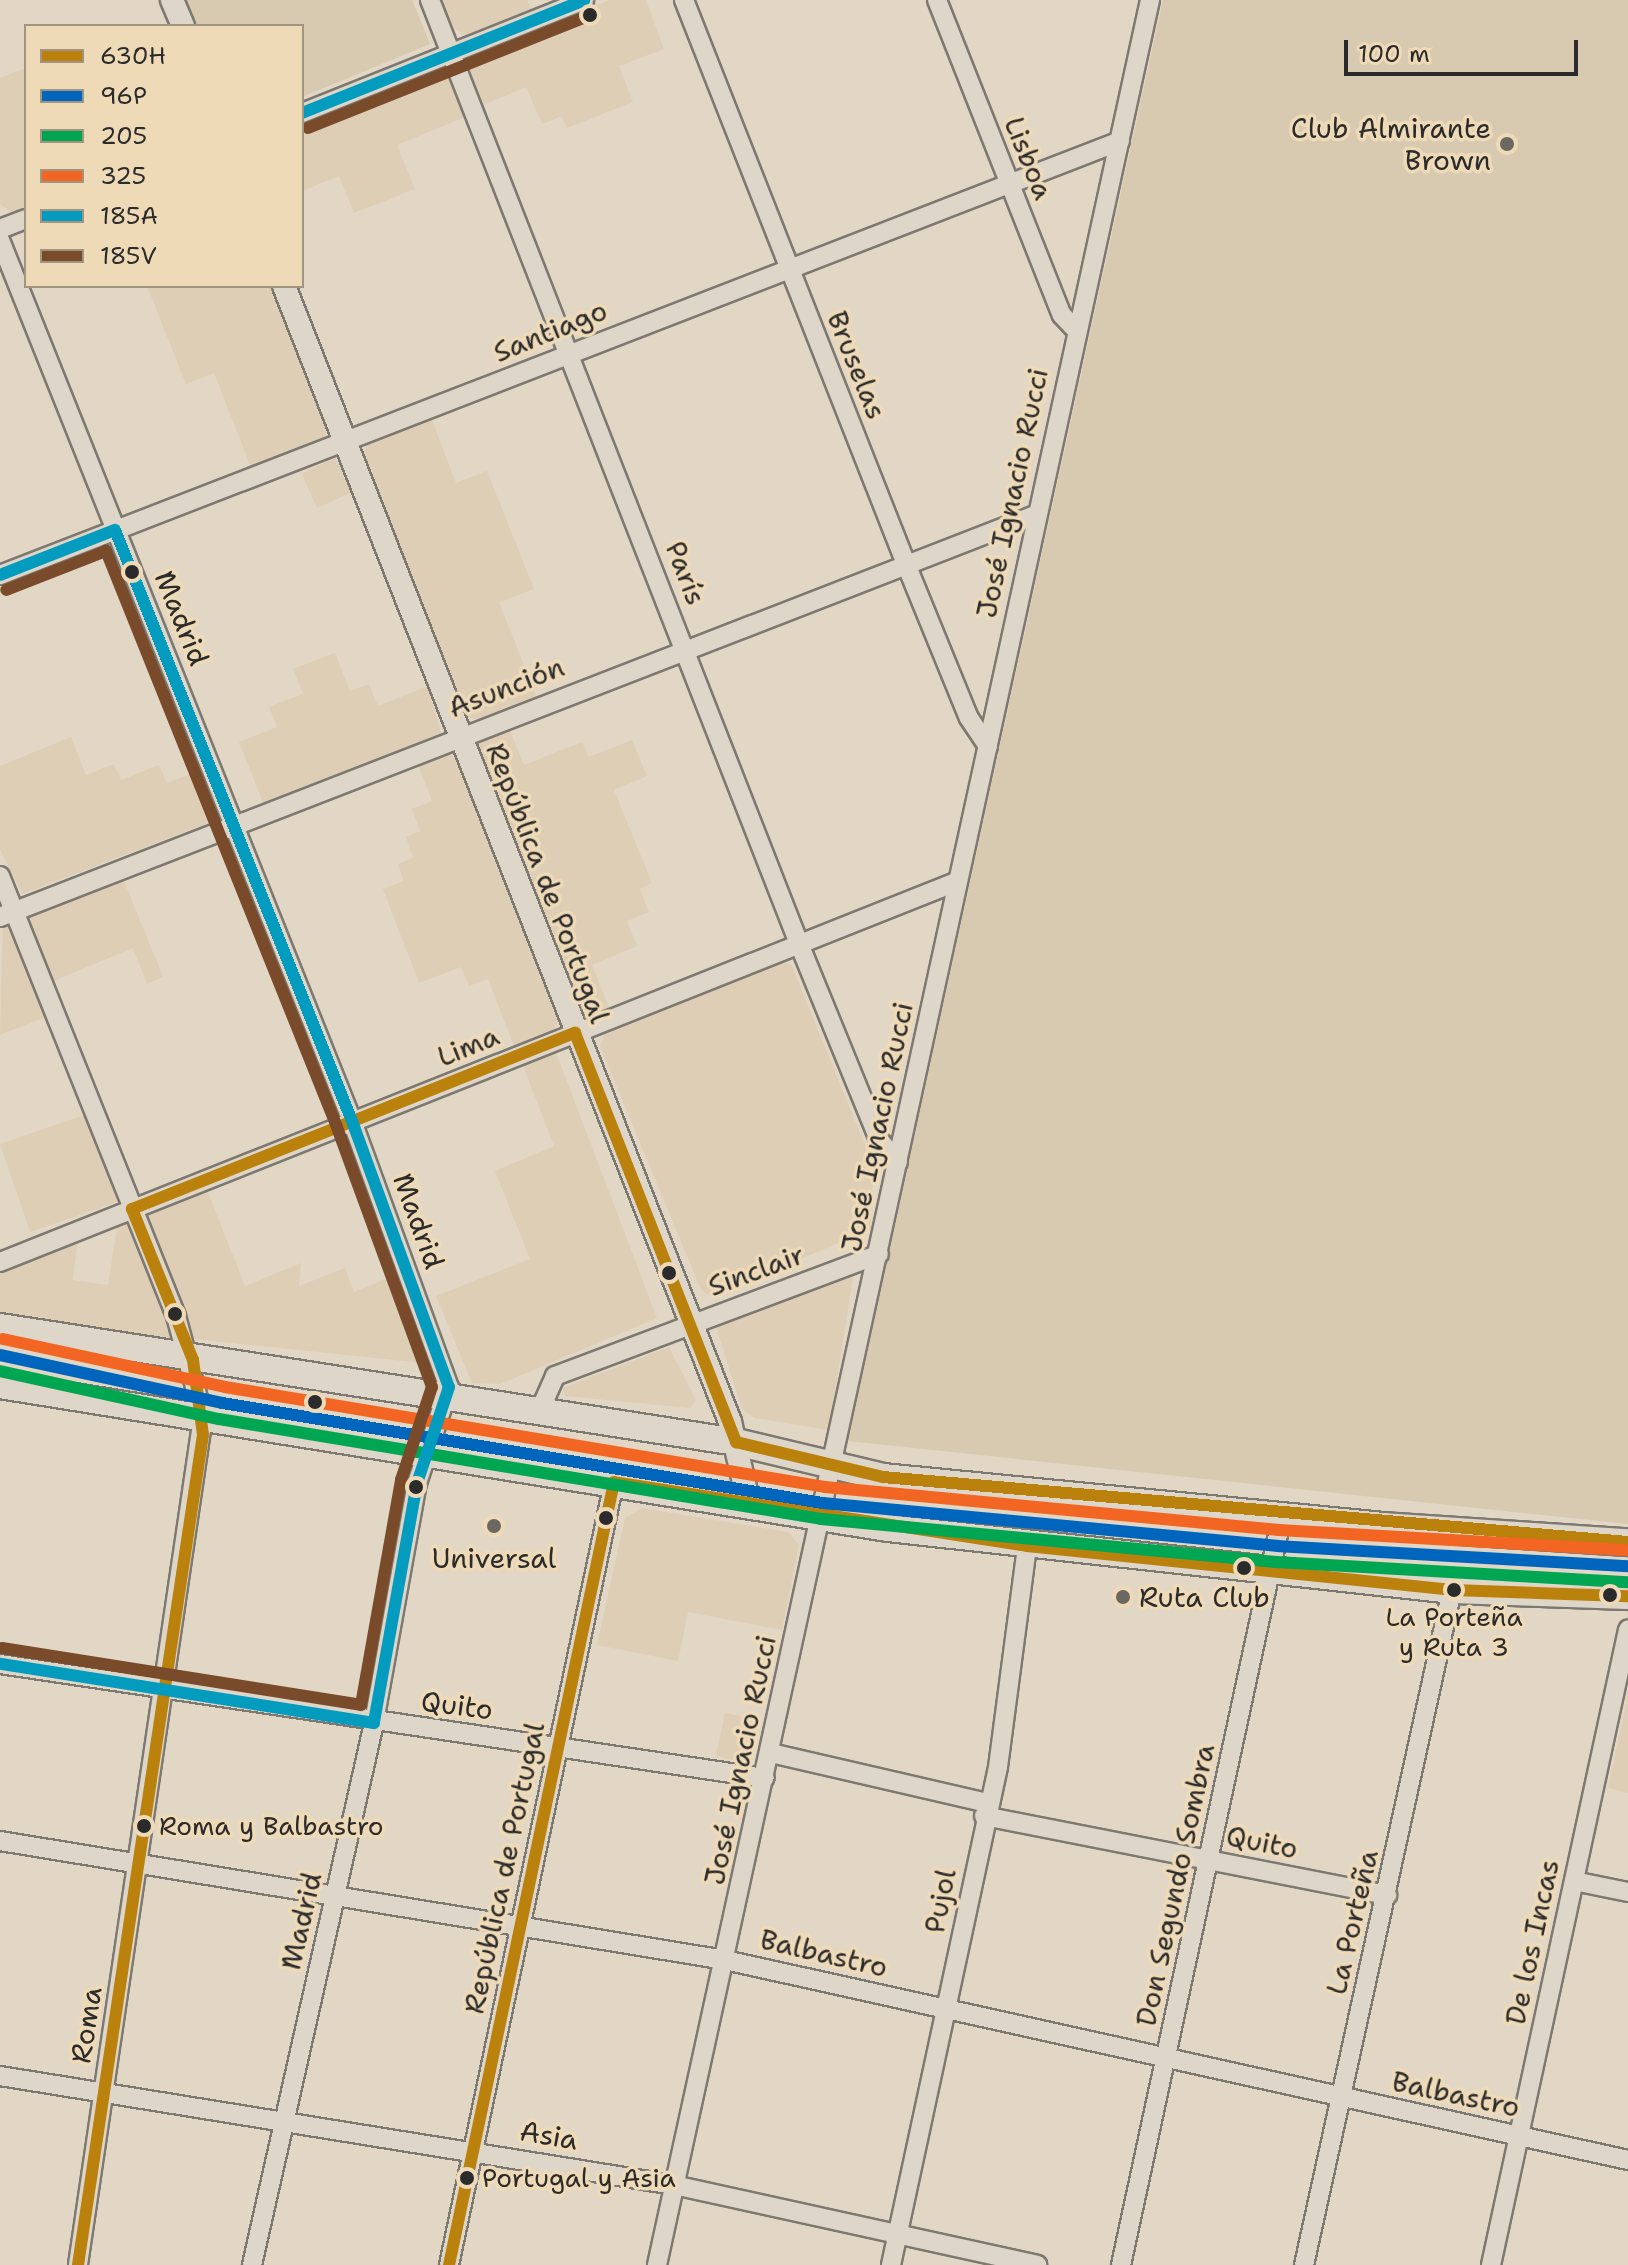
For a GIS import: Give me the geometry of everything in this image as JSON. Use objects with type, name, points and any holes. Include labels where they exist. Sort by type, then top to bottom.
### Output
[{"type":"highway","points":[[0,1327],[193,1360],[448,1395],[736,1442],[829,1468],[1281,1521],[1628,1542]]},
{"type":"highway","points":[[0,1385],[425,1451],[749,1504],[820,1519],[1027,1546],[1452,1590],[1628,1596]]},
{"type":"main road","points":[[172,0],[182,24]]},
{"type":"main road","name":"República de Portugal","points":[[285,288],[458,736],[692,1324],[736,1442],[749,1504]]},
{"type":"street","name":"París","points":[[430,0],[800,946],[879,1140],[898,1162]]},
{"type":"street","points":[[304,112],[584,0]]},
{"type":"street","name":"Bruselas","points":[[684,0],[906,564],[969,718],[988,746]]},
{"type":"street","name":"Lisboa","points":[[937,0],[1062,315],[1077,331]]},
{"type":"street","name":"José Ignacio Rucci","points":[[657,2265],[771,1753],[829,1468],[879,1254],[956,882],[988,746],[1033,516],[1150,0]]},
{"type":"street","name":"Santiago","points":[[0,575],[1009,181],[1120,141]]},
{"type":"street","points":[[0,229],[24,220]]},
{"type":"street","name":"Madrid","points":[[0,240],[352,1121],[447,1375],[448,1395],[425,1451],[374,1723],[252,2265]]},
{"type":"street","name":"Asunción","points":[[7,914],[233,823],[1033,516]]},
{"type":"street","name":"Roma","points":[[0,876],[7,914],[193,1360],[203,1417],[140,1864],[78,2265]]},
{"type":"street","name":"Lima","points":[[0,1262],[956,882]]},
{"type":"street","name":"Sinclair","points":[[540,1410],[555,1376],[879,1254]]},
{"type":"street","name":"República de Portugal","points":[[449,2265],[524,1924],[614,1482]]},
{"type":"street","name":"Don Segundo Sombra","points":[[1121,2265],[1168,2058],[1207,1860],[1274,1573],[1281,1521]]},
{"type":"street","name":"Pujol","points":[[891,2265],[948,2010],[985,1810],[1027,1546]]},
{"type":"street","name":"La Porteña","points":[[1304,2265],[1452,1590]]},
{"type":"street","name":"De los Incas","points":[[1491,2265],[1628,1630]]},
{"type":"street","name":"Quito","points":[[0,1664],[374,1723],[560,1746],[765,1778]]},
{"type":"street","name":"Quito","points":[[771,1753],[985,1810],[1207,1860],[1387,1895]]},
{"type":"street","name":"Balbastro","points":[[0,1841],[524,1924],[725,1960],[1628,2160]]},
{"type":"street","points":[[1574,1881],[1628,1892]]},
{"type":"street","name":"Asia","points":[[0,2076],[674,2185],[1037,2265]]},
{"type":"shaded area","points":[[184,0],[412,0],[430,44],[304,96],[304,24],[193,24]]},
{"type":"shaded area","points":[[442,0],[527,0],[531,9],[465,35],[452,27]]},
{"type":"shaded area","points":[[610,0],[646,0],[664,49],[619,66],[633,102],[567,128],[562,116],[542,124],[526,87],[483,105],[469,70],[474,54]]},
{"type":"shaded area","points":[[1163,0],[1628,0],[1628,1524],[848,1441]]},
{"type":"shaded area","points":[[24,69],[24,210],[14,214],[0,204],[0,78]]},
{"type":"shaded area","points":[[435,71],[454,75],[470,115],[397,145],[415,189],[354,213],[339,176],[304,190],[304,125]]},
{"type":"shaded area","points":[[148,288],[272,288],[327,428],[324,441],[252,470],[214,373],[186,384]]},
{"type":"shaded area","points":[[431,417],[456,483],[487,471],[534,589],[499,602],[537,698],[479,720],[465,716],[364,453],[367,441]]},
{"type":"shaded area","points":[[335,458],[351,492],[318,508],[301,474]]},
{"type":"shaded area","points":[[335,653],[350,691],[369,684],[378,706],[428,686],[441,733],[264,805],[239,742],[277,727],[269,707],[303,694],[293,669]]},
{"type":"shaded area","points":[[508,726],[524,765],[582,742],[589,757],[632,740],[647,776],[614,790],[652,883],[640,889],[649,912],[627,921],[637,946],[592,965],[610,1010],[591,1018],[577,1007],[478,748],[482,737]]},
{"type":"shaded area","points":[[71,737],[86,775],[114,764],[121,780],[159,765],[167,783],[205,768],[221,818],[22,894],[0,849],[0,766]]},
{"type":"shaded area","points":[[443,750],[457,759],[560,1018],[552,1032],[514,1046],[488,979],[469,986],[461,967],[419,983],[383,889],[404,881],[398,864],[413,858],[406,837],[420,831],[412,809],[432,801],[416,760]]},
{"type":"shaded area","points":[[122,876],[163,977],[147,984],[133,948],[51,982],[28,917]]},
{"type":"shaded area","points":[[3,924],[15,932],[48,1016],[0,1035]]},
{"type":"shaded area","points":[[780,962],[791,964],[874,1167],[871,1229],[712,1297],[701,1290],[600,1046],[605,1034]]},
{"type":"shaded area","points":[[554,1047],[657,1318],[500,1384],[472,1383],[436,1296],[530,1259],[495,1171],[554,1146],[521,1060]]},
{"type":"shaded area","points":[[87,1114],[117,1202],[30,1232],[0,1144]]},
{"type":"shaded area","points":[[205,1185],[245,1286],[301,1263],[299,1286],[345,1268],[354,1292],[393,1276],[423,1363],[193,1339],[144,1216],[147,1208]]},
{"type":"shaded area","points":[[129,1219],[172,1340],[0,1317],[0,1267],[78,1236],[73,1280],[108,1285],[118,1222]]},
{"type":"shaded area","points":[[845,1277],[853,1278],[829,1430],[755,1418],[742,1409],[716,1327]]},
{"type":"shaded area","points":[[669,1347],[696,1400],[690,1408],[565,1396],[563,1388]]},
{"type":"shaded area","points":[[642,1508],[788,1532],[799,1545],[782,1630],[688,1612],[678,1661],[597,1645],[625,1518]]},
{"type":"shaded area","points":[[1628,1693],[1628,1793],[1608,1788]]},
{"type":"shaded area","points":[[725,1713],[759,1720],[750,1763],[716,1756]]},
{"type":"transit line","name":"185A","points":[[304,112],[584,0]]},
{"type":"transit line","name":"185V","points":[[308,128],[590,15]]},
{"type":"transit line","name":"185A","points":[[0,575],[115,530],[352,1121],[449,1387],[417,1483],[374,1723],[0,1664]]},
{"type":"transit line","name":"185V","points":[[2,1648],[361,1705],[401,1480],[432,1387],[337,1127],[106,551],[6,590]]},
{"type":"transit line","name":"630H","points":[[78,2265],[203,1435],[193,1360],[132,1209],[575,1033],[736,1442],[883,1477],[1628,1542]]},
{"type":"transit line","name":"325","points":[[3,1339],[225,1387],[825,1487],[1279,1530],[1628,1550]]},
{"type":"transit line","name":"96P","points":[[0,1355],[222,1403],[823,1503],[1278,1546],[1628,1566]]},
{"type":"transit line","name":"205","points":[[0,1371],[219,1419],[821,1519],[1276,1562],[1627,1582]]},
{"type":"transit line","name":"630H","points":[[449,2265],[614,1482],[1027,1546],[1452,1590],[1628,1596]]},
{"type":"place","name":"Club Almirante Brown","points":[[1507,144]]},
{"type":"place","name":"Universal","points":[[494,1526]]},
{"type":"place","name":"La Porteña y Ruta 3","points":[[1454,1590]]},
{"type":"place","name":"Ruta Club","points":[[1123,1597]]},
{"type":"place","name":"Roma y Balbastro","points":[[144,1826]]},
{"type":"place","name":"Portugal y Asia","points":[[467,2178]]}]
